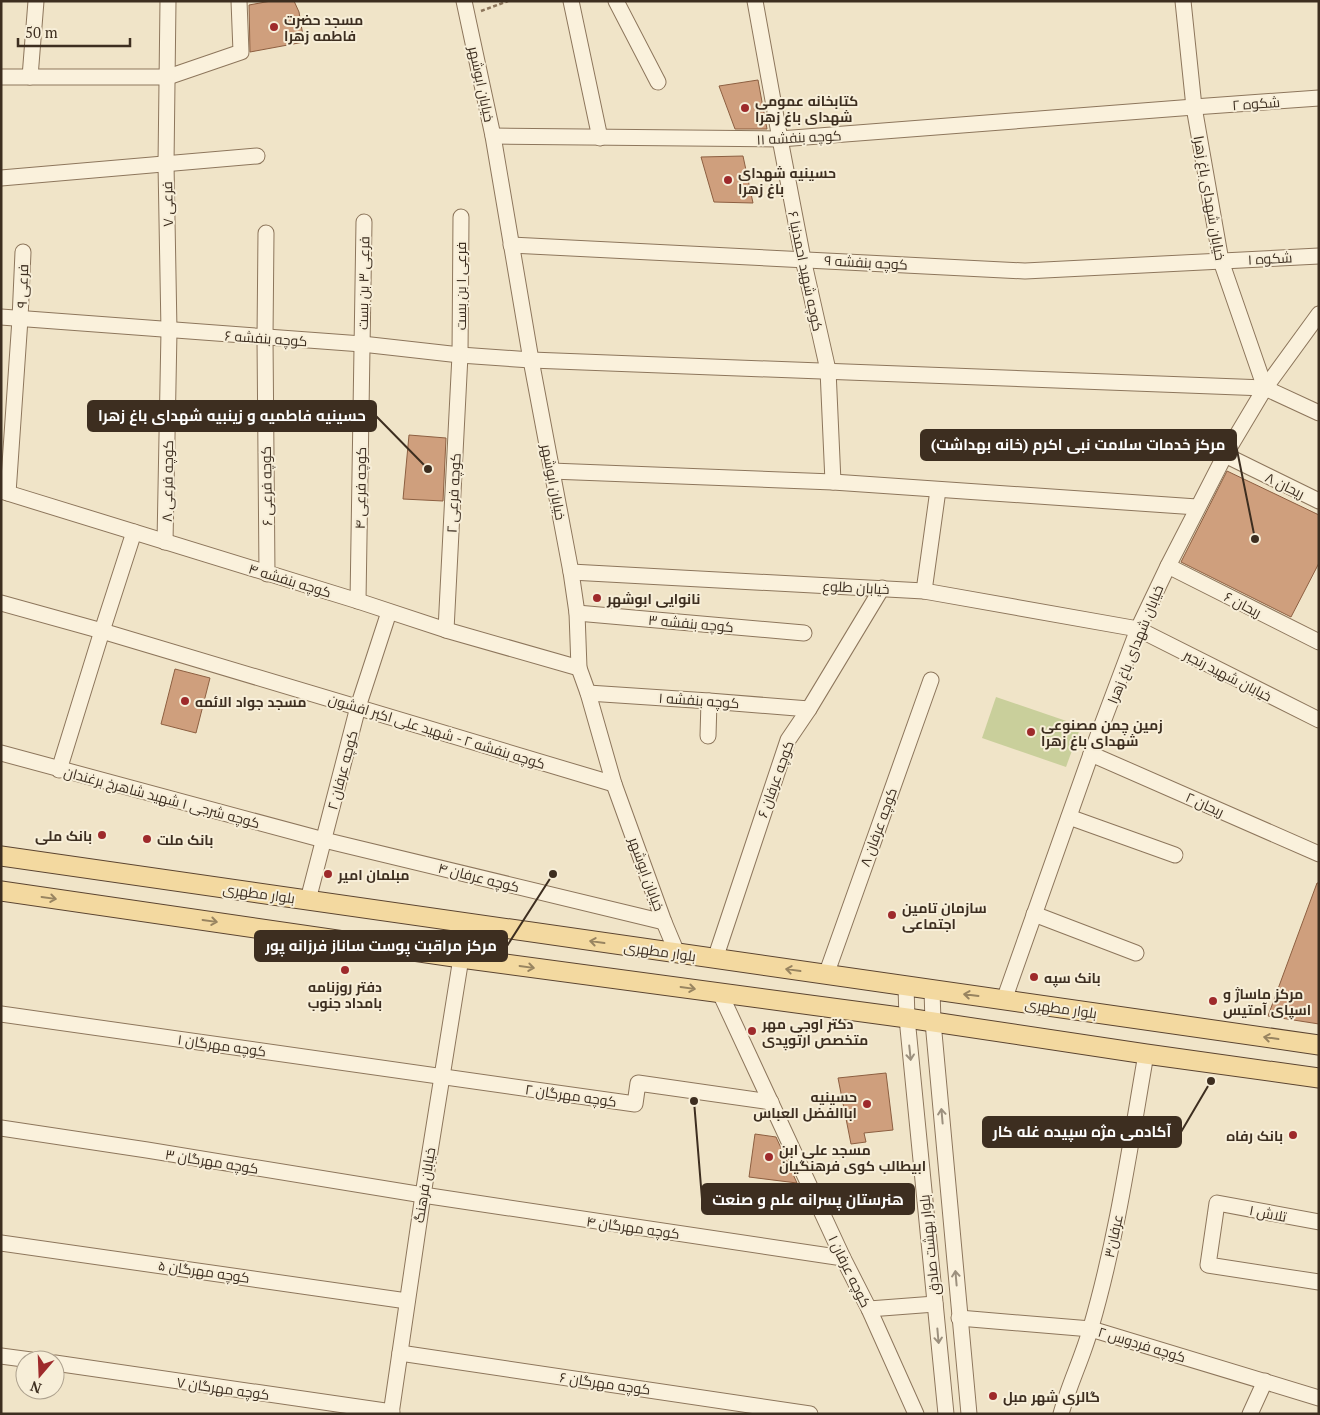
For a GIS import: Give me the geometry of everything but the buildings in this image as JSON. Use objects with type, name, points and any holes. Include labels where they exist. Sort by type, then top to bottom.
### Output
[{"type":"main road","name":"بلوار مطهری","points":[[1,856],[1319,1045]]},
{"type":"main road","points":[[1,891],[461,958],[907,1018],[1319,1078]]},
{"type":"street","points":[[30,77],[36,1]]},
{"type":"street","name":"فرعی ۷","points":[[168,1],[166,164],[169,331]]},
{"type":"street","points":[[1,77],[168,76],[240,52],[239,1]]},
{"type":"street","points":[[571,1],[600,138]]},
{"type":"street","points":[[616,1],[658,82]]},
{"type":"street","name":"کوچه شهید احمدنیا ۶","points":[[755,1],[803,259],[828,370],[833,482]]},
{"type":"street","name":"خیابان شهدای باغ زهرا","points":[[1183,1],[1194,107],[1221,261],[1265,388]]},
{"type":"street","name":"خیابان ابوشهر","points":[[466,8],[493,136],[531,360],[571,572],[577,613],[579,668],[614,784],[677,953]]},
{"type":"street","name":"شکوه ۲","points":[[1194,107],[1319,98]]},
{"type":"street","name":"کوچه بنفشه ۱۱","points":[[493,136],[780,140],[1194,107]]},
{"type":"street","points":[[1,178],[257,156]]},
{"type":"street","name":"فرعی ۱ بن بست","points":[[460,355],[461,217]]},
{"type":"street","name":"فرعی ۳ بن بست","points":[[362,344],[364,222]]},
{"type":"street","name":"کوچه فرعی ۶","points":[[266,233],[267,574]]},
{"type":"street","name":"کوچه بنفشه ۹","points":[[511,245],[1025,271],[1221,261]]},
{"type":"street","name":"فرعی ۹","points":[[4,492],[20,319],[23,252]]},
{"type":"street","name":"شکوه ۱","points":[[1221,261],[1319,256]]},
{"type":"street","name":"خیابان شهدای باغ‌ زهرا","points":[[1004,1000],[1091,754],[1138,629],[1197,507],[1225,455],[1265,388],[1319,314]]},
{"type":"street","name":"کوچه بنفشه ۶","points":[[1,317],[362,344],[460,355],[531,360],[1265,388]]},
{"type":"street","name":"کوچه فرعی ۸","points":[[166,542],[169,331]]},
{"type":"street","name":"کوچه فرعی ۴","points":[[358,601],[362,344]]},
{"type":"street","name":"کوچه فرعی ۲","points":[[446,630],[460,355]]},
{"type":"street","points":[[1265,388],[1319,412]]},
{"type":"street","name":"ریحان ۸","points":[[1225,455],[1319,501]]},
{"type":"street","points":[[551,471],[833,482],[1197,507]]},
{"type":"street","points":[[924,591],[938,490]]},
{"type":"street","name":"کوچه بنفشه ۴","points":[[4,492],[446,630],[579,668]]},
{"type":"street","points":[[59,770],[134,532]]},
{"type":"street","name":"ریحان ۶","points":[[1168,566],[1319,642]]},
{"type":"street","name":"خیابان طلوع","points":[[571,572],[924,591],[1138,629]]},
{"type":"street","name":"کوچه عرفان ۶","points":[[715,959],[788,740],[809,709],[882,588]]},
{"type":"street","name":"کوچه بنفشه ۲ - شهید علی اکبر افشون","points":[[1,603],[102,631],[614,784]]},
{"type":"street","name":"کوچه عرفان ۲","points":[[308,900],[358,707],[389,612]]},
{"type":"street","name":"کوچه بنفشه ۳","points":[[577,613],[804,634]]},
{"type":"street","name":"خیابان شهید رنجبر","points":[[1138,629],[1319,720]]},
{"type":"street","name":"کوچه عرفان ۸","points":[[826,974],[931,680]]},
{"type":"street","name":"کوچه بنفشه ۱","points":[[588,694],[809,709]]},
{"type":"street","points":[[708,736],[710,701]]},
{"type":"street","name":"کوچه شرجی ۱ شهید شاهرخ برغندان","points":[[1,753],[324,840]]},
{"type":"street","name":"ریحان ۲","points":[[1091,754],[1319,854]]},
{"type":"street","points":[[1069,817],[1175,855]]},
{"type":"street","name":"کوچه عرفان ۴","points":[[324,840],[664,922]]},
{"type":"street","points":[[1034,914],[1136,953]]},
{"type":"street","name":"خیابان فرهنگ","points":[[392,1413],[423,1195],[461,958]]},
{"type":"street","name":"بلوار بهشت صادق","points":[[906,987],[907,1018],[946,1414]]},
{"type":"street","name":"بلوار بهشت صادق","points":[[932,990],[933,1022],[969,1414]]},
{"type":"street","name":"کوچه عرفان ۱","points":[[720,993],[843,1258],[869,1309],[916,1414]]},
{"type":"street","name":"کوچه مهرگان ۱","points":[[1,1014],[442,1077]]},
{"type":"street","name":"عرفان۳","points":[[1061,1414],[1091,1329],[1112,1244],[1146,1054]]},
{"type":"street","name":"کوچه مهرگان ۲","points":[[442,1077],[635,1104],[638,1083],[770,1102]]},
{"type":"street","name":"کوچه مهرگان ۳","points":[[1,1128],[423,1195]]},
{"type":"street","name":"کوچه مهرگان ۴","points":[[423,1195],[843,1258]]},
{"type":"street","name":"تلاش ۱","points":[[1319,1222],[1217,1203],[1208,1265],[1319,1282]]},
{"type":"street","points":[[929,1240],[952,1238]]},
{"type":"street","name":"کوچه مهرگان ۵","points":[[1,1243],[407,1301]]},
{"type":"street","points":[[869,1309],[935,1304]]},
{"type":"street","name":"کوچه فردوس ۲","points":[[959,1318],[1091,1329],[1319,1398]]},
{"type":"street","name":"کوچه مهرگان ۶","points":[[400,1353],[810,1414]]},
{"type":"street","points":[[1,1356],[15,1358]]},
{"type":"street","name":"کوچه مهرگان ۷","points":[[65,1364],[392,1413]]},
{"type":"street","points":[[1250,1414],[1265,1381]]},
{"type":"path","points":[[466,8],[508,1]]},
{"type":"green space","name":"زمین چمن مصنوعی شهدای باغ زهرا","points":[[996,697],[1081,726],[1066,767],[982,738]]},
{"type":"place","name":"مسجد حضرت فاطمه زهرا","points":[[274,27]]},
{"type":"place","name":"کتابخانه عمومی شهدای باغ زهرا","points":[[745,108]]},
{"type":"place","name":"حسینیه شهدای باغ زهرا","points":[[728,180]]},
{"type":"place","name":"حسینیه فاطمیه و زینبیه شهدای باغ زهرا","points":[[428,469]]},
{"type":"place","name":"مرکز خدمات سلامت نبی اکرم (خانه بهداشت)","points":[[1255,539]]},
{"type":"place","name":"نانوایی ابوشهر","points":[[597,598]]},
{"type":"place","name":"مسجد جواد الائمه","points":[[185,701]]},
{"type":"place","name":"زمین چمن مصنوعی شهدای باغ زهرا","points":[[1031,732]]},
{"type":"place","name":"بانک ملی","points":[[102,835]]},
{"type":"place","name":"بانک ملت","points":[[147,839]]},
{"type":"place","name":"مبلمان امیر","points":[[328,874]]},
{"type":"place","name":"مرکز مراقبت پوست ساناز فرزانه پور","points":[[553,874]]},
{"type":"place","name":"سازمان تامین اجتماعی","points":[[892,915]]},
{"type":"place","name":"دفتر روزنامه بامداد جنوب","points":[[345,970]]},
{"type":"place","name":"بانک سپه","points":[[1034,977]]},
{"type":"place","name":"مرکز ماساژ و اسپای آمتیس","points":[[1213,1001]]},
{"type":"place","name":"دکتر اوجی مهر متخصص ارتوپدی","points":[[752,1031]]},
{"type":"place","name":"آکادمی مژه سپیده غله کار","points":[[1211,1081]]},
{"type":"place","name":"هنرستان پسرانه علم و صنعت","points":[[694,1101]]},
{"type":"place","name":"حسینیه اباالفضل العباس","points":[[867,1104]]},
{"type":"place","name":"بانک رفاه","points":[[1293,1135]]},
{"type":"place","name":"مسجد علی ابن ابیطالب کوی فرهنگیان","points":[[769,1157]]},
{"type":"place","name":"گالری شهر مبل","points":[[993,1396]]}]
